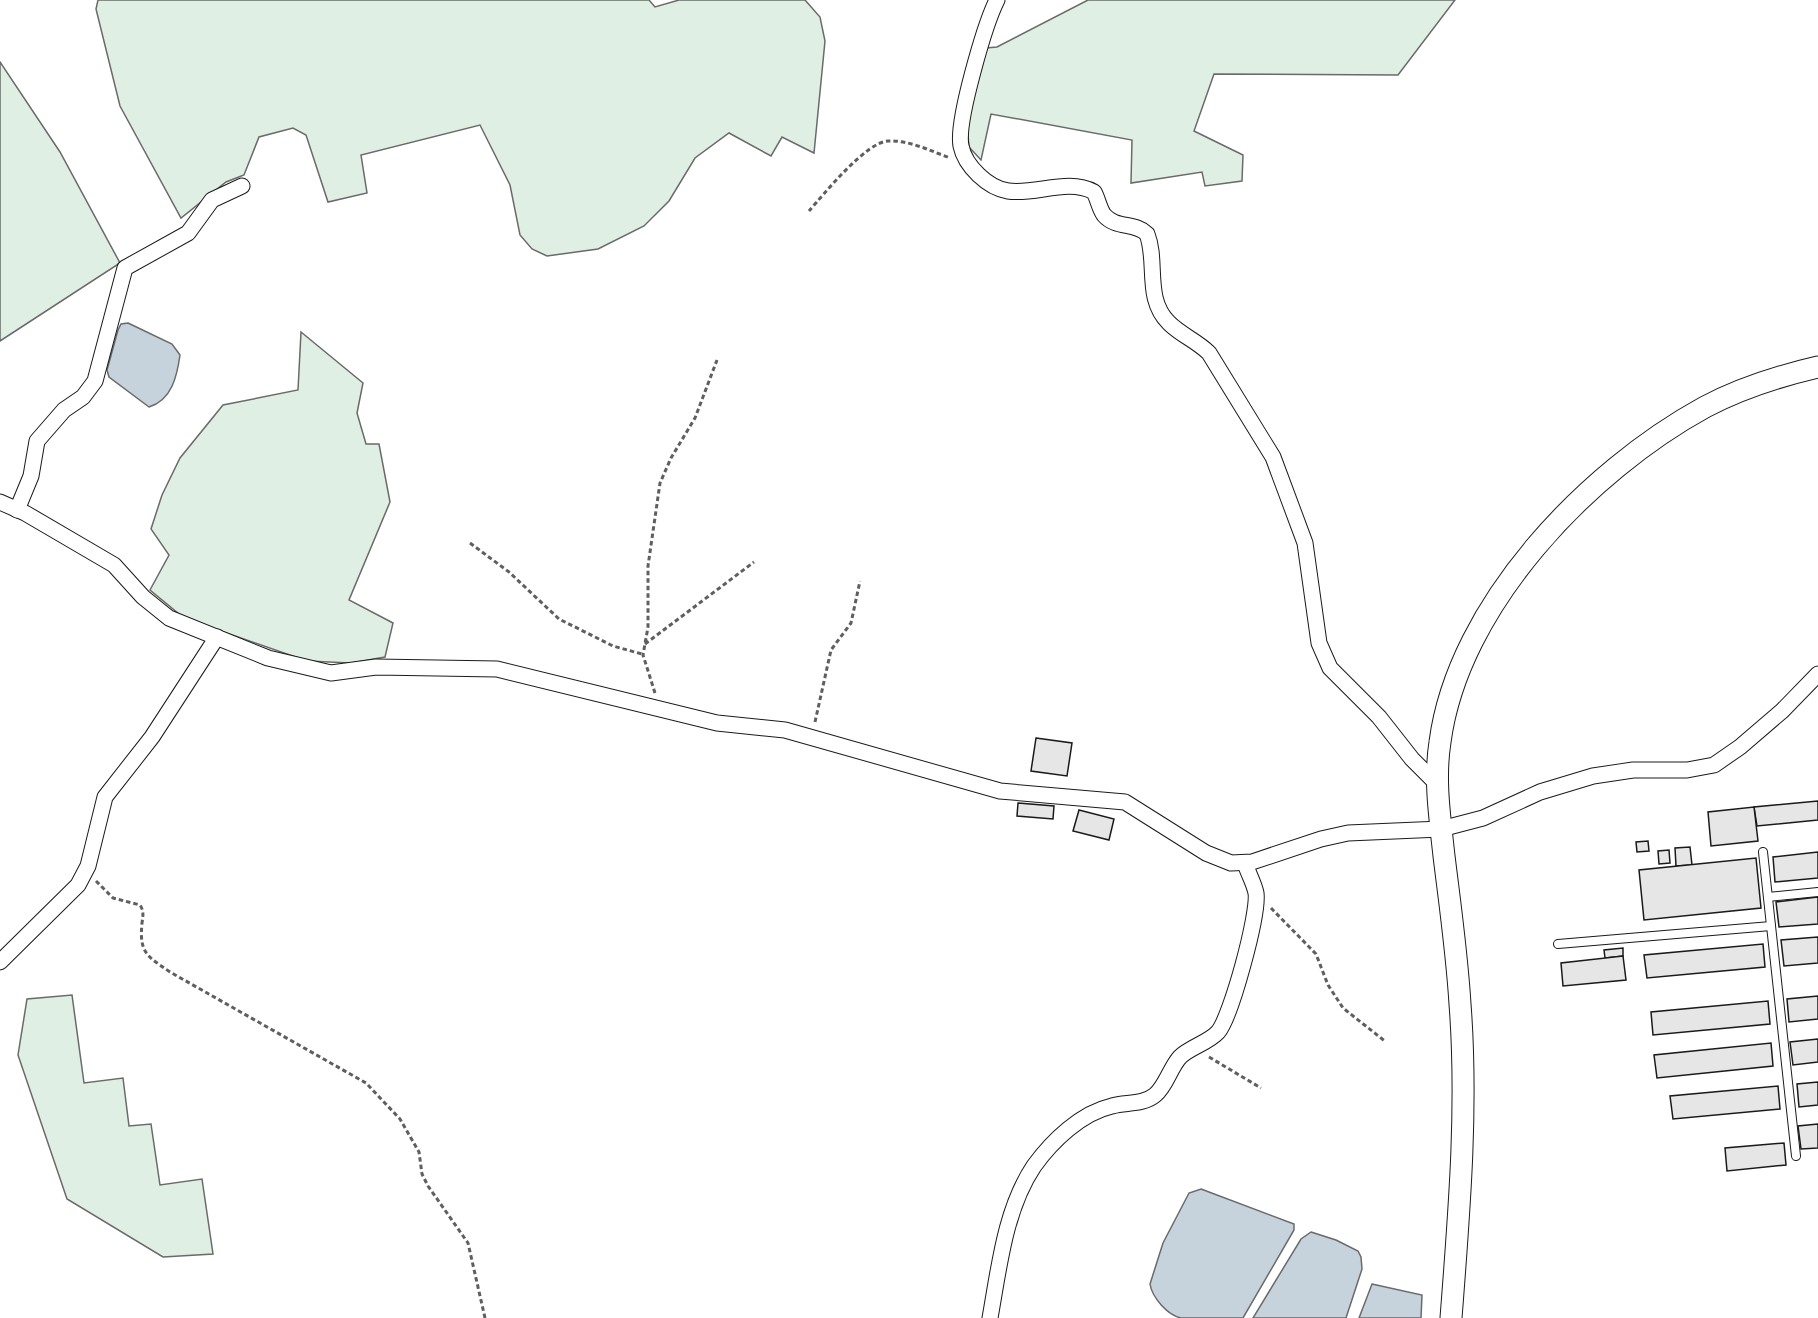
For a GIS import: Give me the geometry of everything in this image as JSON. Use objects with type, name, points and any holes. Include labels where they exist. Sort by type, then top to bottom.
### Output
[{"type":"street","points":[[997,0],[983,31],[960,134],[961,147],[986,183],[1005,190],[1054,187],[1088,189],[1094,192],[1101,211],[1110,221],[1137,226],[1148,234],[1153,285],[1161,312],[1169,323],[1209,353],[1273,457],[1305,543],[1319,643],[1330,668],[1379,717],[1412,759],[1437,784]]},
{"type":"street","points":[[17,510],[31,476],[37,441],[64,410],[83,397],[95,381],[125,268],[188,233],[212,200],[242,186]]},
{"type":"street","points":[[1451,1318],[1461,1169],[1462,1077],[1457,966],[1437,784],[1440,740],[1445,711],[1461,663],[1489,612],[1549,534],[1607,478],[1671,429],[1738,392],[1784,375],[1818,367]]},
{"type":"street","points":[[0,502],[114,565],[143,597],[169,618],[268,658],[331,673],[376,667],[497,669],[717,723],[785,730],[1000,791],[1125,802],[1206,853],[1231,863],[1245,863],[1348,833],[1441,829],[1483,818],[1540,792],[1593,776],[1633,770],[1687,770],[1713,765],[1740,747],[1774,718],[1818,674]]},
{"type":"street","points":[[0,962],[78,885],[88,866],[105,796],[152,737],[217,637]]},
{"type":"street","points":[[990,1318],[999,1267],[1018,1196],[1035,1165],[1071,1126],[1087,1116],[1103,1108],[1140,1102],[1156,1094],[1178,1060],[1213,1036],[1221,1027],[1245,958],[1254,919],[1256,894],[1245,863]]},
{"type":"lane","points":[[1763,852],[1796,1156]]},
{"type":"lane","points":[[1768,897],[1818,892]]},
{"type":"lane","points":[[1558,944],[1771,926]]},
{"type":"path","points":[[809,211],[843,172],[884,141],[905,142],[973,167]]},
{"type":"path","points":[[661,711],[643,655],[648,627],[648,566],[660,483],[670,458],[695,418],[717,360]]},
{"type":"path","points":[[470,543],[509,572],[559,620],[613,646],[643,655]]},
{"type":"path","points":[[645,644],[754,562]]},
{"type":"path","points":[[812,738],[831,650],[851,623],[860,581]]},
{"type":"path","points":[[88,866],[98,887],[108,895],[140,905],[143,911],[141,944],[148,956],[170,972],[366,1083],[392,1107],[419,1152],[422,1174],[428,1186],[468,1243],[485,1318]]},
{"type":"path","points":[[1256,894],[1304,938],[1316,954],[1328,985],[1343,1008],[1386,1042]]},
{"type":"path","points":[[1194,1048],[1261,1088]]},
{"type":"green space","points":[[98,0],[649,0],[655,7],[679,0],[805,0],[820,17],[825,41],[814,153],[782,137],[771,156],[729,133],[695,158],[669,201],[644,226],[598,249],[547,256],[532,249],[520,235],[510,185],[480,125],[361,155],[367,193],[328,202],[306,135],[293,128],[259,137],[244,175],[226,182],[181,218],[120,106],[96,9]]},
{"type":"green space","points":[[1088,0],[1455,0],[1398,75],[1214,74],[1194,131],[1243,155],[1242,181],[1205,186],[1202,172],[1131,183],[1132,140],[991,114],[981,160],[969,147],[967,123],[986,48],[997,47]]},
{"type":"green space","points":[[0,62],[60,152],[120,263],[0,341]]},
{"type":"green space","points":[[301,332],[363,383],[357,413],[366,444],[379,444],[390,502],[349,600],[393,623],[385,657],[351,663],[307,661],[184,618],[150,590],[169,555],[151,529],[162,495],[180,458],[223,405],[298,390]]},
{"type":"green space","points":[[72,995],[84,1083],[123,1078],[129,1126],[151,1124],[160,1185],[202,1179],[213,1254],[163,1257],[67,1199],[18,1055],[27,999]]},
{"type":"shaded area","points":[[128,323],[172,344],[180,355],[175,379],[168,393],[157,404],[149,407],[109,377],[107,370],[118,330],[121,324]]},
{"type":"shaded area","points":[[1201,1189],[1294,1224],[1294,1230],[1243,1318],[1181,1318],[1166,1309],[1151,1289],[1150,1284],[1163,1243],[1189,1193]]},
{"type":"shaded area","points":[[1311,1232],[1336,1240],[1358,1251],[1361,1257],[1362,1269],[1346,1318],[1253,1318],[1301,1239]]},
{"type":"shaded area","points":[[1372,1284],[1422,1295],[1421,1318],[1359,1318]]},
{"type":"building","points":[[1036,738],[1072,743],[1067,776],[1031,771]]},
{"type":"building","points":[[1818,801],[1818,820],[1757,826],[1754,807]]},
{"type":"building","points":[[1018,803],[1054,806],[1053,819],[1017,816]]},
{"type":"building","points":[[1754,807],[1758,841],[1711,846],[1708,812]]},
{"type":"building","points":[[1079,810],[1114,819],[1109,840],[1073,831]]},
{"type":"building","points":[[1648,841],[1649,851],[1637,852],[1636,842]]},
{"type":"building","points":[[1690,847],[1692,865],[1676,866],[1675,848]]},
{"type":"building","points":[[1669,850],[1670,863],[1659,864],[1658,851]]},
{"type":"building","points":[[1818,852],[1818,878],[1775,882],[1773,857]]},
{"type":"building","points":[[1756,858],[1761,908],[1644,920],[1639,870]]},
{"type":"building","points":[[1818,897],[1818,924],[1779,927],[1776,902]]},
{"type":"building","points":[[1818,937],[1818,963],[1784,966],[1781,940]]},
{"type":"building","points":[[1763,944],[1765,967],[1647,978],[1644,955]]},
{"type":"building","points":[[1623,948],[1623,956],[1605,958],[1604,950]]},
{"type":"building","points":[[1623,956],[1626,980],[1563,986],[1561,963]]},
{"type":"building","points":[[1818,996],[1818,1019],[1789,1022],[1787,999]]},
{"type":"building","points":[[1768,1001],[1770,1024],[1653,1035],[1651,1012]]},
{"type":"building","points":[[1818,1039],[1818,1062],[1793,1065],[1790,1042]]},
{"type":"building","points":[[1771,1043],[1773,1066],[1657,1078],[1654,1055]]},
{"type":"building","points":[[1818,1082],[1818,1105],[1799,1107],[1797,1084]]},
{"type":"building","points":[[1778,1086],[1780,1109],[1673,1119],[1670,1096]]},
{"type":"building","points":[[1818,1124],[1818,1148],[1801,1149],[1798,1126]]},
{"type":"building","points":[[1784,1143],[1786,1165],[1727,1171],[1725,1148]]}]
